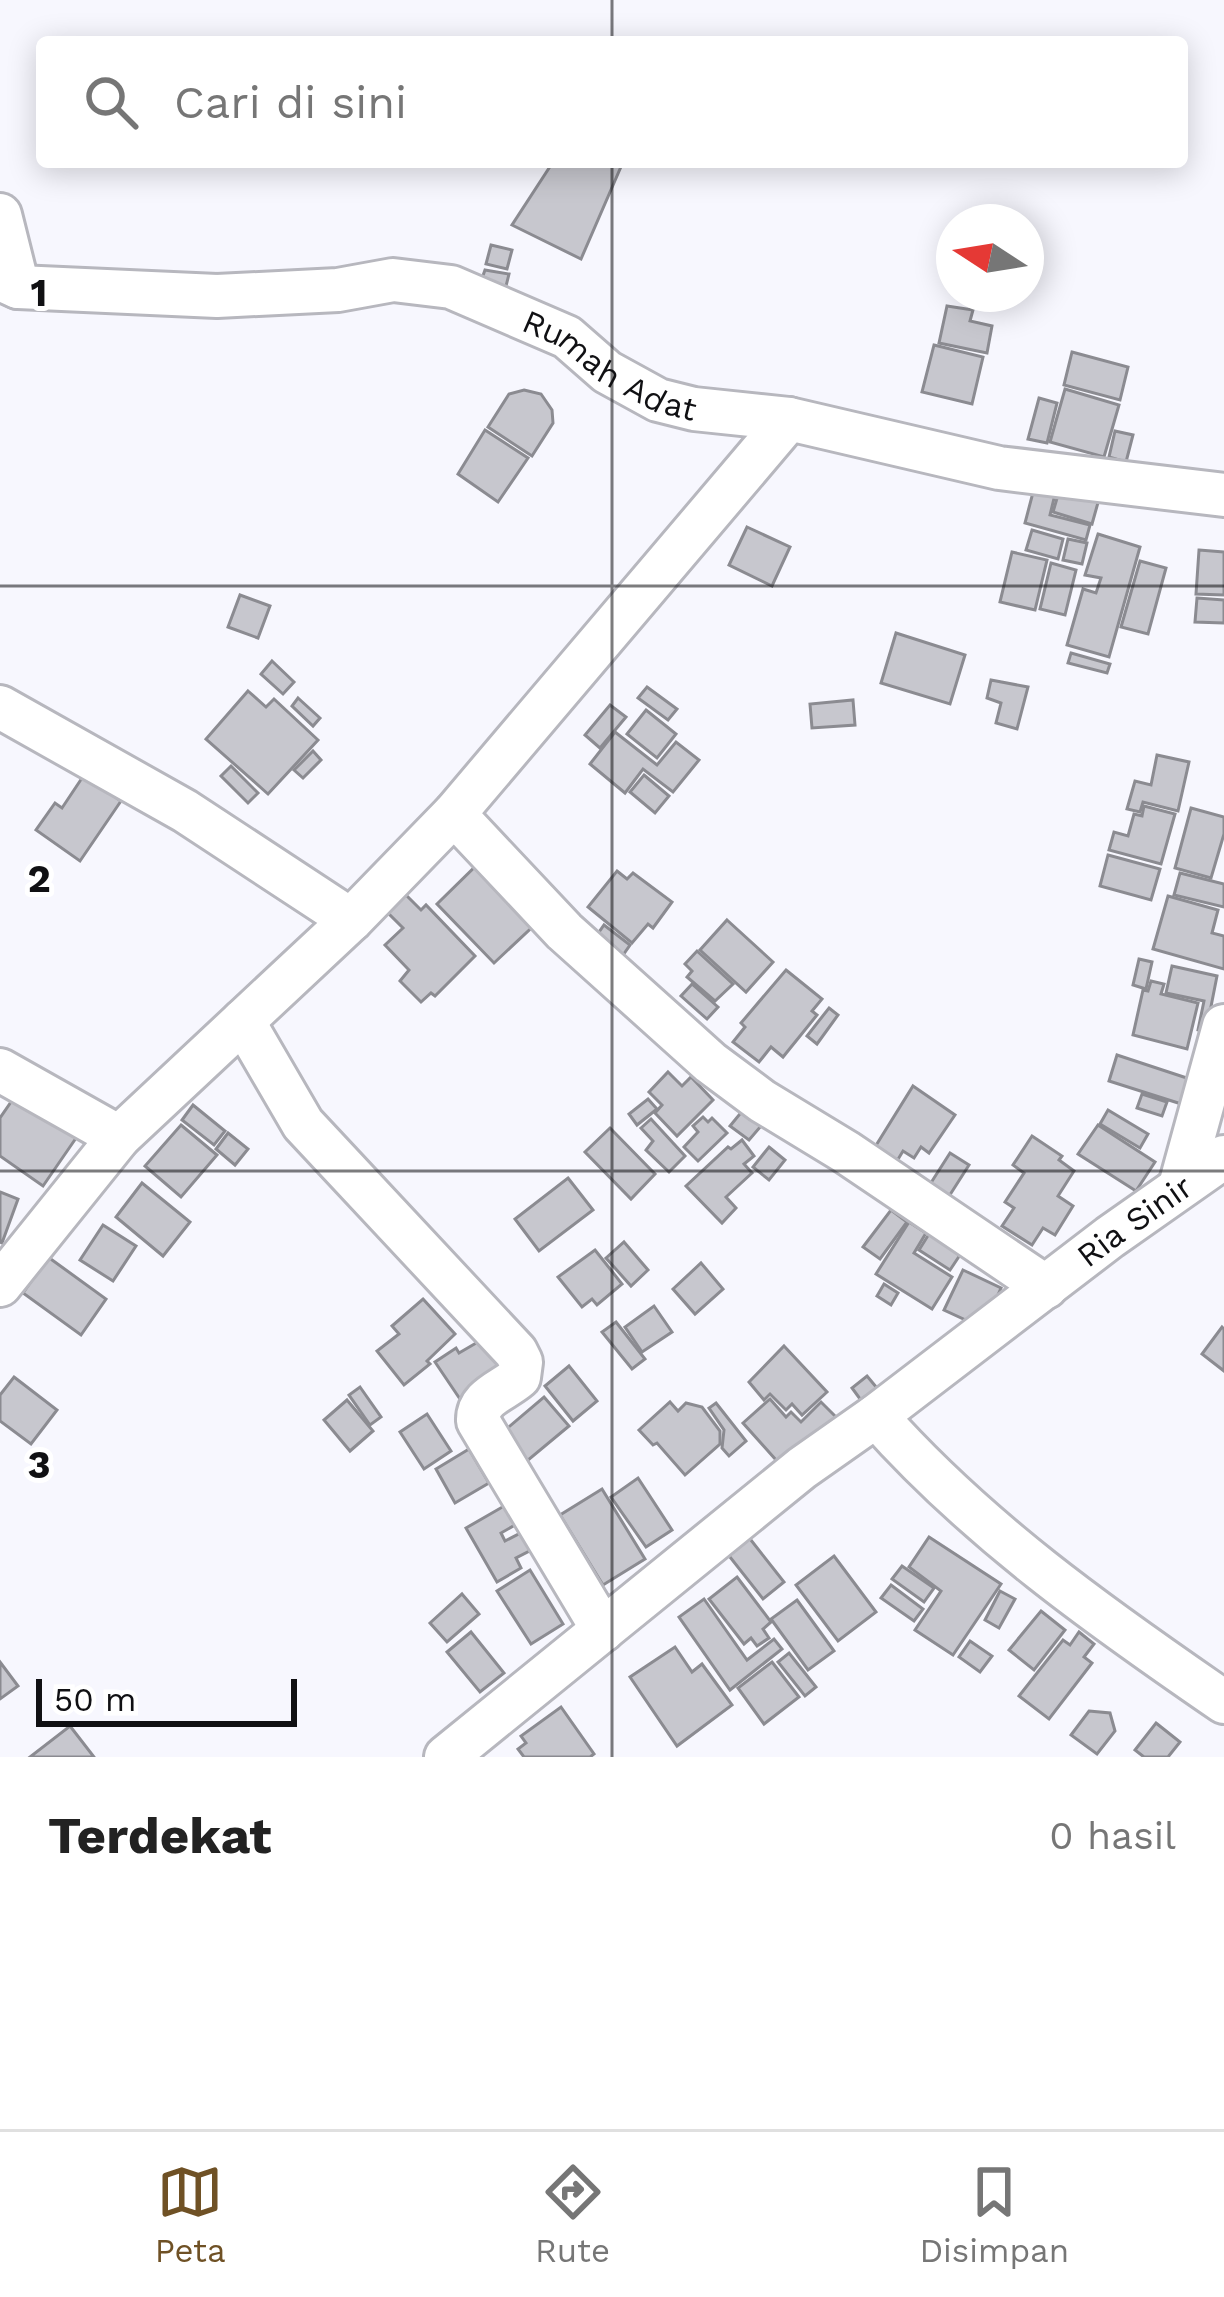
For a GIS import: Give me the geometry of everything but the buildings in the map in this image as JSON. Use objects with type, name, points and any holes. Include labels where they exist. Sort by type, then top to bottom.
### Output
[{"type":"street","points":[[0,215],[9,283]]},
{"type":"street","name":"Rumah Adat","points":[[9,283],[217,296],[338,290],[393,280],[451,287],[567,337],[607,372],[658,400],[694,409],[789,419],[999,468],[1224,495]]},
{"type":"street","points":[[0,1285],[119,1136],[351,920],[454,814],[789,419]]},
{"type":"street","points":[[0,707],[185,811],[351,920]]},
{"type":"street","points":[[454,814],[564,931],[711,1064],[1046,1286]]},
{"type":"street","points":[[243,1022],[303,1124],[516,1352],[521,1362],[519,1377],[489,1397],[476,1416],[603,1630]]},
{"type":"street","points":[[1180,1186],[1224,1026]]},
{"type":"street","points":[[0,1070],[119,1136]]},
{"type":"street","name":"Ria Sinir","points":[[446,1757],[802,1468],[1224,1157]]},
{"type":"street","points":[[876,1416],[924,1470],[1081,1604],[1224,1702]]}]
